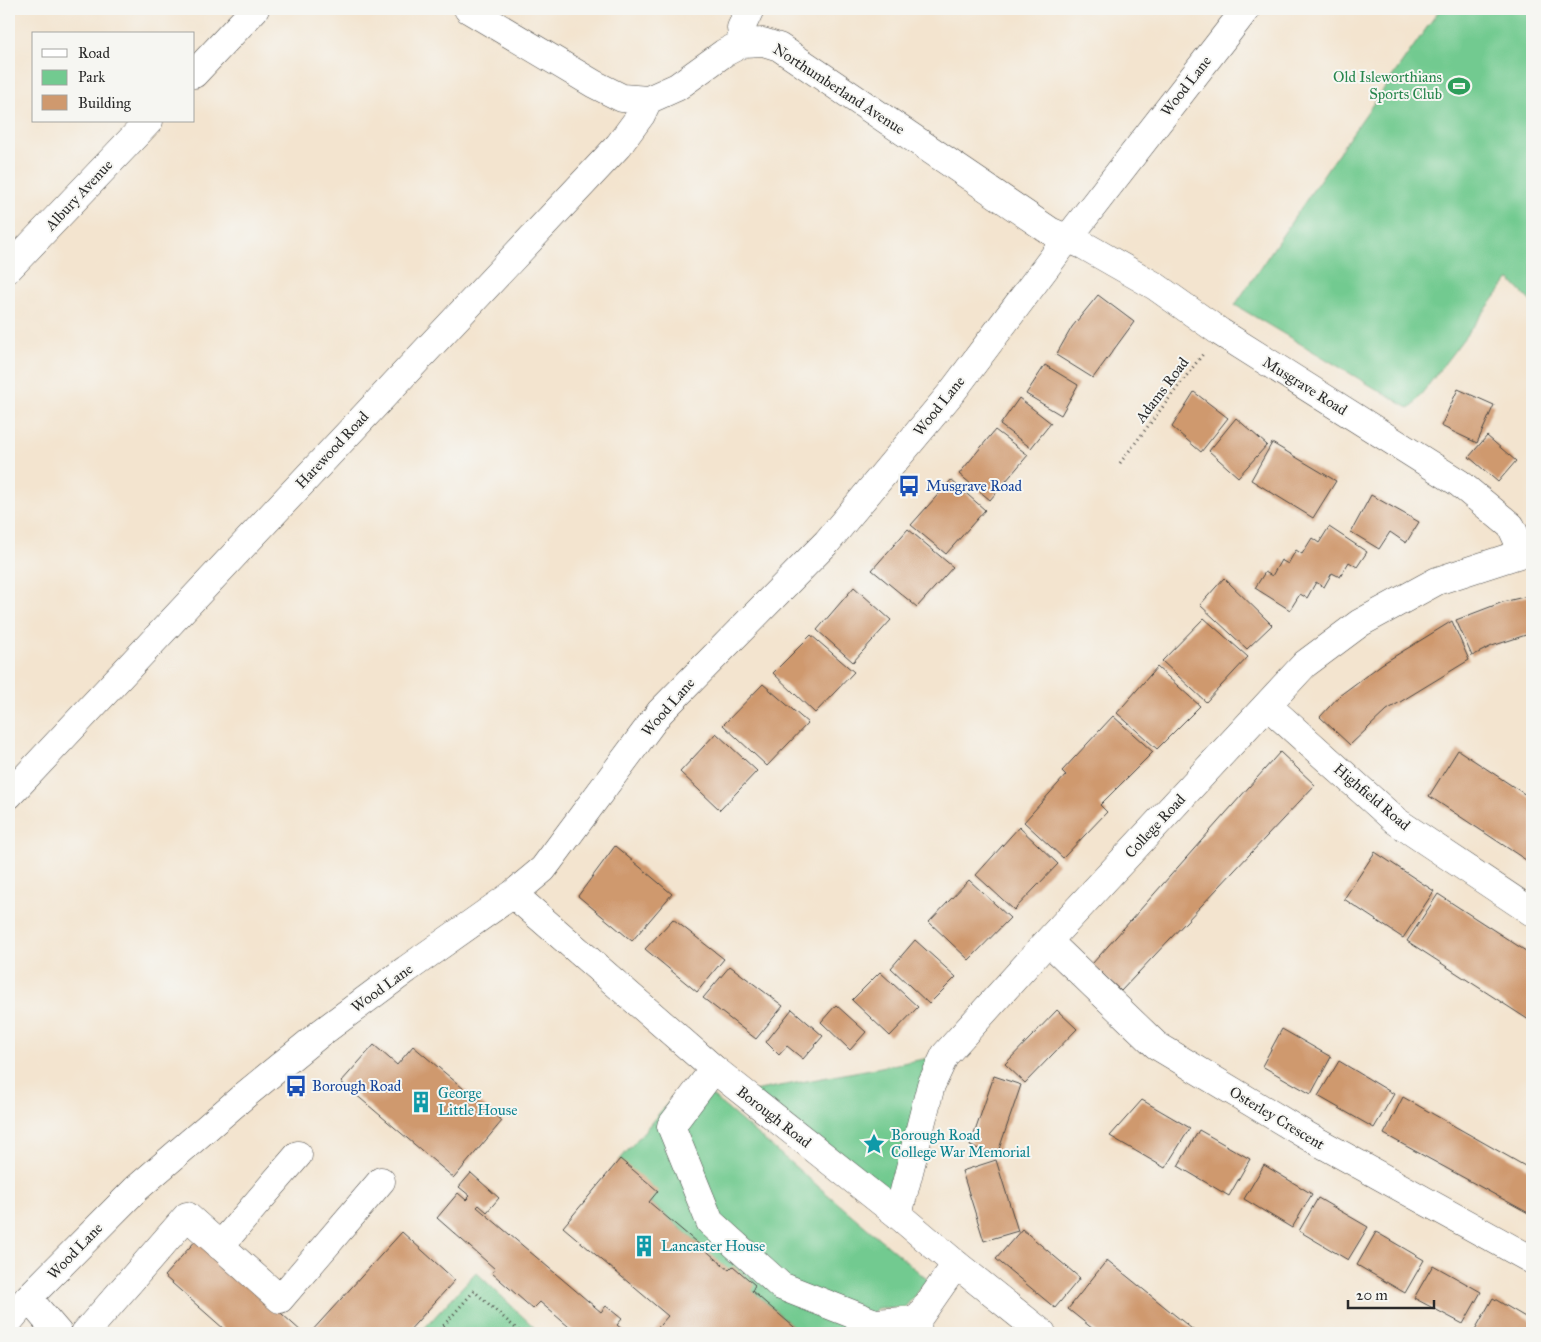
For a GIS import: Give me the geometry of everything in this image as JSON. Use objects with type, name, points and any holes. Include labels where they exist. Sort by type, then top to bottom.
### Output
[{"type":"street","points":[[195,73],[255,9]]},
{"type":"street","points":[[468,9],[594,84],[622,98],[648,100],[678,87],[724,53],[743,43],[741,28],[750,9]]},
{"type":"street","name":"Wood Lane","points":[[9,1321],[28,1298],[136,1189],[244,1095],[321,1033],[513,894],[543,869],[660,712],[827,542],[952,392],[1246,9]]},
{"type":"street","name":"Northumberland Avenue","points":[[743,43],[763,42],[779,47],[1050,231],[1069,239]]},
{"type":"street","name":"Harewood Road","points":[[9,795],[619,145],[641,115],[648,100]]},
{"type":"street","name":"Albury Avenue","points":[[9,268],[148,122]]},
{"type":"street","name":"Musgrave Road","points":[[1069,239],[1155,286],[1220,332],[1459,483],[1511,526],[1528,551]]},
{"type":"street","name":"College Road","points":[[898,1215],[931,1085],[945,1055],[1048,940],[1306,664],[1360,623],[1437,581],[1528,551]]},
{"type":"street","name":"Highfield Road","points":[[1268,706],[1396,821],[1532,912]]},
{"type":"street","name":"Borough Road","points":[[513,894],[714,1069],[898,1215],[1042,1333]]},
{"type":"street","name":"Osterley Crescent","points":[[1048,940],[1156,1045],[1304,1134],[1532,1260]]},
{"type":"street","points":[[714,1069],[662,1123],[710,1222],[781,1286],[875,1322],[918,1330],[956,1264]]},
{"type":"street","points":[[220,1246],[298,1155]]},
{"type":"street","points":[[85,1333],[187,1216],[280,1299],[381,1180]]},
{"type":"street","points":[[28,1298],[58,1333]]},
{"type":"path","name":"Adams Road","points":[[1120,463],[1220,332]]},
{"type":"path","points":[[437,1333],[474,1291],[522,1333]]},
{"type":"green space","points":[[1440,9],[1532,9],[1532,303],[1509,279],[1410,409],[1235,305],[1332,162]]},
{"type":"green space","points":[[945,1055],[898,1215],[743,1093]]},
{"type":"green space","points":[[690,1077],[928,1280],[905,1307],[877,1308],[857,1333],[801,1333],[612,1169]]},
{"type":"green space","points":[[476,1272],[540,1333],[420,1333]]},
{"type":"building","points":[[1098,295],[1134,322],[1093,378],[1056,355],[1072,327]]},
{"type":"building","points":[[1045,365],[1078,385],[1061,415],[1026,394]]},
{"type":"building","points":[[1458,389],[1494,405],[1477,443],[1441,426]]},
{"type":"building","points":[[1194,392],[1228,418],[1201,452],[1172,427]]},
{"type":"building","points":[[1019,398],[1051,423],[1031,448],[1000,425]]},
{"type":"building","points":[[1236,418],[1267,445],[1238,477],[1209,451]]},
{"type":"building","points":[[995,430],[1028,455],[990,500],[959,474]]},
{"type":"building","points":[[1487,436],[1516,461],[1498,482],[1469,457]]},
{"type":"building","points":[[1272,443],[1336,481],[1313,518],[1251,480]]},
{"type":"building","points":[[951,480],[985,510],[946,554],[911,525]]},
{"type":"building","points":[[1371,495],[1419,522],[1406,543],[1390,532],[1379,549],[1351,532]]},
{"type":"building","points":[[1329,527],[1367,552],[1357,567],[1349,562],[1340,577],[1332,573],[1324,587],[1316,582],[1307,598],[1300,594],[1290,610],[1255,588],[1265,572],[1272,576],[1281,560],[1288,564],[1296,550],[1302,554],[1312,538],[1319,543]]},
{"type":"building","points":[[908,529],[953,567],[917,607],[872,570]]},
{"type":"building","points":[[1224,578],[1272,625],[1247,649],[1200,605]]},
{"type":"building","points":[[854,587],[891,620],[853,662],[817,630]]},
{"type":"building","points":[[1532,595],[1532,633],[1492,646],[1472,656],[1456,620],[1503,602]]},
{"type":"building","points":[[1204,618],[1248,657],[1206,702],[1162,661]]},
{"type":"building","points":[[1452,621],[1469,660],[1387,710],[1350,745],[1320,717],[1339,696],[1382,664]]},
{"type":"building","points":[[811,635],[854,672],[815,713],[773,673]]},
{"type":"building","points":[[1157,667],[1200,706],[1157,749],[1117,713]]},
{"type":"building","points":[[763,684],[808,723],[767,766],[723,725]]},
{"type":"building","points":[[1113,716],[1153,752],[1100,805],[1107,812],[1063,858],[1024,822],[1066,775],[1062,771]]},
{"type":"building","points":[[716,733],[757,771],[720,810],[680,772]]},
{"type":"building","points":[[1458,750],[1532,799],[1532,864],[1429,796]]},
{"type":"building","points":[[1280,752],[1315,785],[1121,991],[1092,964]]},
{"type":"building","points":[[1019,827],[1058,864],[1014,910],[976,875]]},
{"type":"building","points":[[615,846],[672,894],[632,941],[578,896]]},
{"type":"building","points":[[1375,852],[1434,891],[1403,938],[1344,899]]},
{"type":"building","points":[[969,880],[1010,918],[969,960],[929,922]]},
{"type":"building","points":[[1438,894],[1532,955],[1532,1022],[1407,941]]},
{"type":"building","points":[[673,919],[724,959],[697,992],[645,949]]},
{"type":"building","points":[[915,940],[956,977],[929,1004],[891,968]]},
{"type":"building","points":[[730,966],[783,1006],[756,1039],[703,998]]},
{"type":"building","points":[[880,972],[918,1007],[890,1036],[852,1000]]},
{"type":"building","points":[[836,1005],[866,1032],[850,1050],[821,1022]]},
{"type":"building","points":[[792,1009],[823,1036],[803,1059],[787,1046],[779,1055],[766,1042]]},
{"type":"building","points":[[1057,1010],[1077,1029],[1025,1083],[1005,1064]]},
{"type":"building","points":[[1282,1029],[1331,1057],[1311,1094],[1262,1066]]},
{"type":"building","name":"George Little House","points":[[374,1045],[397,1065],[413,1046],[502,1121],[454,1178],[341,1082]]},
{"type":"building","points":[[1339,1061],[1394,1094],[1374,1128],[1318,1096]]},
{"type":"building","points":[[994,1076],[1021,1085],[997,1155],[970,1146]]},
{"type":"building","points":[[1403,1097],[1532,1170],[1532,1215],[1384,1134]]},
{"type":"building","points":[[1142,1100],[1190,1128],[1165,1168],[1110,1136]]},
{"type":"building","points":[[1199,1130],[1250,1159],[1229,1196],[1178,1166]]},
{"type":"building","name":"Lancaster House","points":[[620,1159],[658,1191],[649,1202],[729,1270],[733,1266],[755,1285],[752,1291],[801,1333],[653,1333],[668,1316],[563,1227]]},
{"type":"building","points":[[996,1160],[1018,1231],[984,1241],[962,1171]]},
{"type":"building","points":[[1264,1165],[1312,1194],[1292,1228],[1244,1199]]},
{"type":"building","points":[[471,1173],[499,1198],[487,1212],[479,1205],[477,1207],[601,1312],[606,1306],[622,1319],[617,1325],[627,1333],[576,1333],[540,1302],[533,1309],[492,1273],[495,1269],[437,1218],[458,1193],[466,1200],[470,1196],[459,1187]]},
{"type":"building","points":[[1318,1198],[1368,1227],[1348,1260],[1299,1231]]},
{"type":"building","points":[[1022,1229],[1080,1278],[1055,1308],[996,1259]]},
{"type":"building","points":[[402,1232],[455,1280],[407,1333],[310,1333]]},
{"type":"building","points":[[1376,1232],[1424,1260],[1405,1293],[1357,1265]]},
{"type":"building","points":[[198,1238],[303,1333],[221,1333],[224,1329],[164,1276]]},
{"type":"building","points":[[1107,1260],[1197,1333],[1098,1333],[1068,1309]]},
{"type":"building","points":[[1433,1265],[1481,1292],[1463,1324],[1414,1298]]},
{"type":"building","points":[[1493,1298],[1532,1321],[1532,1333],[1473,1333]]},
{"type":"place","name":"Old Isleworthians Sports Club","points":[[1459,86]]},
{"type":"place","name":"Musgrave Road","points":[[909,486]]},
{"type":"place","name":"Borough Road","points":[[296,1086]]},
{"type":"place","name":"George Little House","points":[[421,1102]]},
{"type":"place","name":"Borough Road College War Memorial","points":[[874,1144]]},
{"type":"place","name":"Lancaster House","points":[[644,1246]]}]
